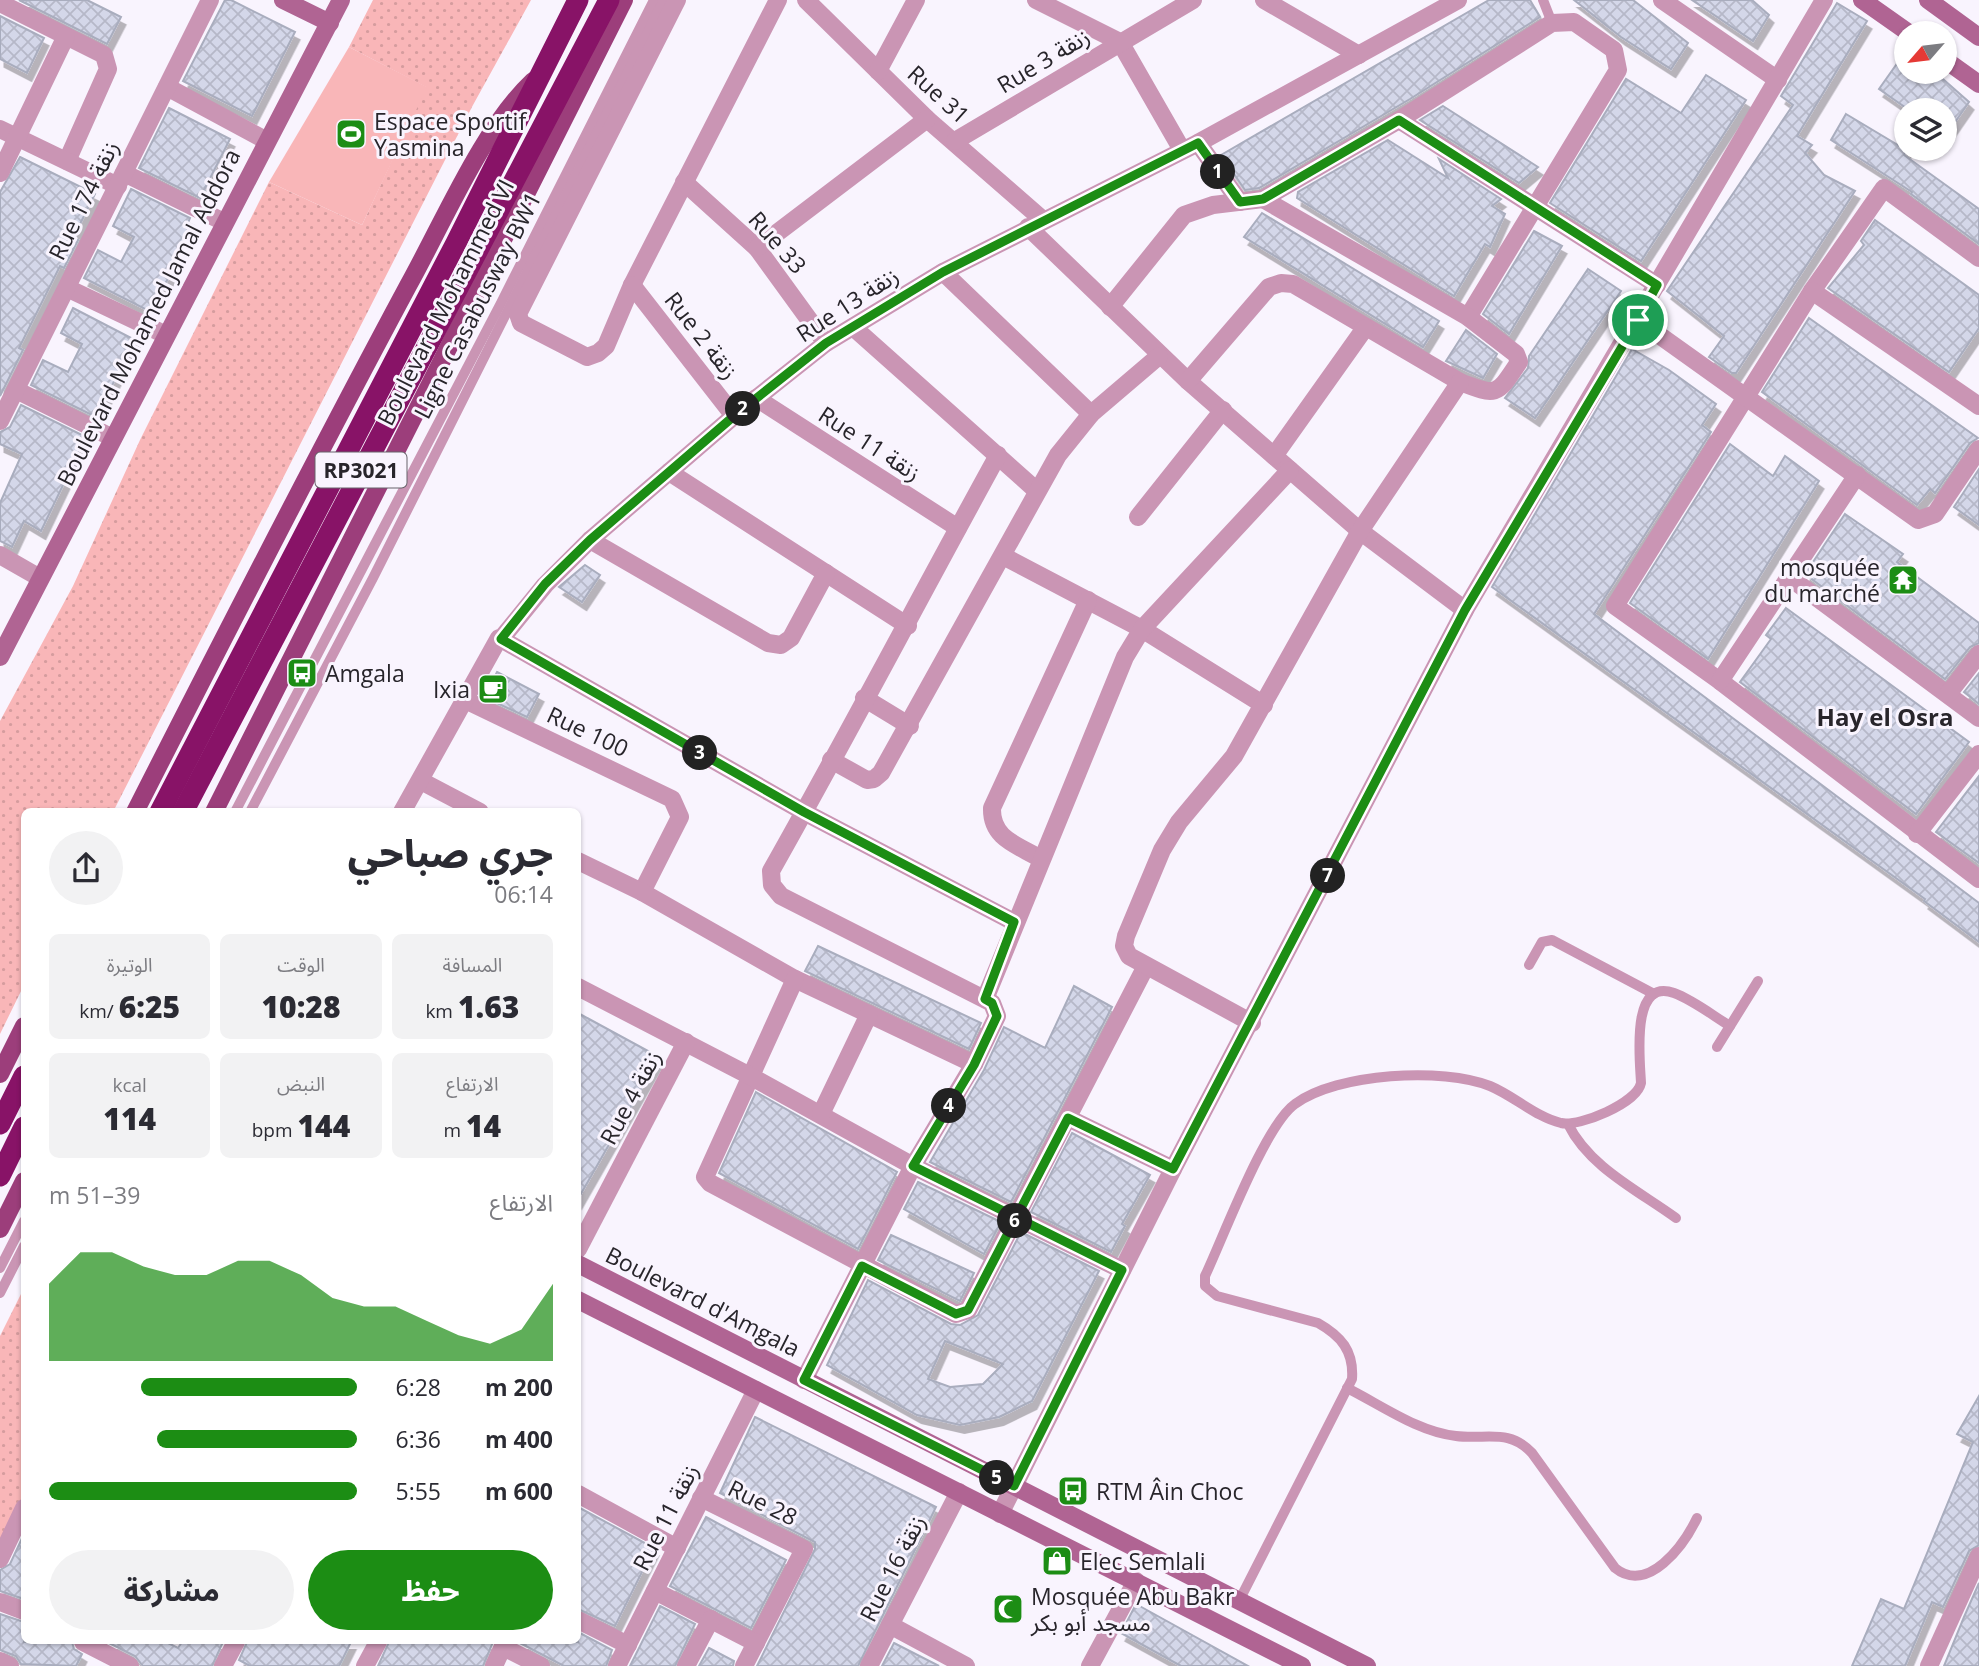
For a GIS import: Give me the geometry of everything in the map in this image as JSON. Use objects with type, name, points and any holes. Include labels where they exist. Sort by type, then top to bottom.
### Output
[{"type":"highway","name":"RP3021","points":[[185,808],[234,691],[578,0]]},
{"type":"highway","name":"RP3021","points":[[162,808],[234,691],[609,0]]},
{"type":"highway","points":[[0,1124],[21,1082]]},
{"type":"highway","points":[[0,1175],[21,1133]]},
{"type":"main road","name":"Boulevard Mohammed VI","points":[[216,808],[624,0]]},
{"type":"main road","name":"Boulevard Mohammed VI","points":[[137,808],[379,339],[481,151],[511,104],[541,74]]},
{"type":"main road","points":[[0,1073],[21,1032]]},
{"type":"main road","points":[[1,1225],[21,1187]]},
{"type":"street","name":"Rue 174 زنقة","points":[[1,416],[210,0]]},
{"type":"street","points":[[283,0],[330,23]]},
{"type":"street","name":"Boulevard Mohamed Jamal Addora","points":[[0,657],[341,0]]},
{"type":"street","points":[[677,0],[518,319],[587,356],[598,354],[606,346],[632,285],[778,0]]},
{"type":"street","name":"Rue 31","points":[[806,0],[927,119],[955,141],[1159,356],[1360,531],[1465,610]]},
{"type":"street","points":[[878,71],[916,0]]},
{"type":"street","points":[[1036,0],[1120,42],[1190,147],[1240,202]]},
{"type":"street","name":"Rue 3 زنقة","points":[[955,141],[1193,0]]},
{"type":"street","points":[[1264,0],[1359,55]]},
{"type":"street","name":"Rue 13 زنقة","points":[[404,808],[499,638],[501,639],[545,584],[590,540],[734,416],[826,343],[943,272],[1190,147],[1458,0]]},
{"type":"street","points":[[1662,0],[1778,80]]},
{"type":"street","points":[[1000,1514],[1173,1169],[1252,1023],[1465,610],[1824,0]]},
{"type":"street","points":[[1862,0],[1894,22]]},
{"type":"street","points":[[1928,0],[1979,37]]},
{"type":"street","points":[[0,3],[104,55],[108,69],[67,161]]},
{"type":"street","points":[[1110,307],[1184,215],[1206,207],[1263,199],[1399,120],[1552,23],[1574,22],[1614,50],[1618,70],[1468,317]]},
{"type":"street","points":[[0,173],[66,36]]},
{"type":"street","points":[[1957,68],[1979,84]]},
{"type":"street","points":[[167,87],[267,141]]},
{"type":"street","points":[[757,248],[927,119]]},
{"type":"street","points":[[1399,120],[1657,285]]},
{"type":"street","points":[[0,129],[67,161],[121,179],[224,222]]},
{"type":"street","name":"Rue 33","points":[[684,182],[757,248],[826,343]]},
{"type":"street","points":[[1979,258],[1884,188],[1812,291],[1615,606],[1720,681],[1979,879]]},
{"type":"street","points":[[1188,381],[1269,287],[1281,283],[1293,284],[1460,382],[1494,393],[1502,389],[1519,362],[1516,354],[1468,317],[1263,199]]},
{"type":"street","points":[[943,272],[1091,414]]},
{"type":"street","name":"Rue 2 زنقة","points":[[632,285],[734,416]]},
{"type":"street","points":[[67,289],[166,335]]},
{"type":"street","points":[[1812,291],[1979,406]]},
{"type":"street","points":[[1638,320],[1919,520],[1936,514],[1979,449]]},
{"type":"street","points":[[853,327],[1037,491]]},
{"type":"street","points":[[1274,456],[1365,328]]},
{"type":"street","points":[[831,760],[867,780],[874,779],[881,773],[910,726],[1058,455],[1091,414],[1159,356]]},
{"type":"street","points":[[1252,1023],[1129,956],[1124,946],[1162,850],[1179,822],[1234,757],[1360,531],[1460,382]]},
{"type":"street","points":[[16,390],[113,438]]},
{"type":"street","name":"Rue 11 زنقة","points":[[756,398],[958,528]]},
{"type":"street","points":[[1138,517],[1223,410]]},
{"type":"street","points":[[804,1380],[913,1166],[974,1065],[997,1016],[992,1003],[985,999],[777,892],[772,885],[771,871],[864,698],[908,626],[998,454]]},
{"type":"street","points":[[985,999],[1014,922],[1125,657],[1142,629],[1290,470]]},
{"type":"street","points":[[669,472],[908,626]]},
{"type":"street","points":[[1720,681],[1857,475]]},
{"type":"street","points":[[590,540],[768,643],[781,645],[791,638],[826,573]]},
{"type":"street","points":[[0,555],[40,578]]},
{"type":"street","points":[[1003,556],[1142,629],[1264,705]]},
{"type":"street","points":[[1789,577],[1979,718]]},
{"type":"street","points":[[1041,859],[998,833],[992,824],[992,808],[1088,600]]},
{"type":"street","points":[[501,639],[804,812],[1014,922]]},
{"type":"street","points":[[1948,694],[1979,654]]},
{"type":"street","points":[[864,698],[910,726]]},
{"type":"street","name":"Rue 100","points":[[465,700],[672,799],[680,817],[642,892]]},
{"type":"street","points":[[1917,834],[1979,754]]},
{"type":"street","points":[[421,781],[472,808]]},
{"type":"street","points":[[581,862],[642,892],[795,979],[974,1065]]},
{"type":"street","points":[[795,979],[705,1177],[710,1183],[862,1266],[948,1311],[964,1314],[1146,966]]},
{"type":"street","points":[[581,989],[750,1076],[913,1166],[1122,1270]]},
{"type":"street","points":[[821,1114],[869,1014]]},
{"type":"street","name":"Rue 4 زنقة","points":[[581,1242],[686,1042]]},
{"type":"street","points":[[1068,1118],[1173,1169]]},
{"type":"street","name":"Boulevard d'Amgala","points":[[581,1266],[1367,1666]]},
{"type":"street","points":[[581,1302],[1302,1666]]},
{"type":"street","name":"Rue 11 زنقة","points":[[617,1666],[756,1390]]},
{"type":"street","name":"Rue 16 زنقة","points":[[869,1666],[959,1492]]},
{"type":"street","points":[[581,1496],[677,1548]]},
{"type":"street","name":"Rue 28","points":[[701,1498],[804,1549],[756,1643]]},
{"type":"street","points":[[0,1559],[21,1514]]},
{"type":"street","points":[[1929,1666],[1979,1556]]},
{"type":"street","points":[[1090,1666],[1136,1581]]},
{"type":"street","points":[[655,1591],[756,1643],[744,1666]]},
{"type":"street","points":[[1225,1628],[1239,1601]]},
{"type":"street","points":[[0,1602],[21,1610]]},
{"type":"street","points":[[686,1666],[711,1619]]},
{"type":"street","points":[[581,1622],[628,1645]]},
{"type":"street","points":[[890,1625],[966,1666]]},
{"type":"street","points":[[87,1644],[130,1666]]},
{"type":"street","points":[[223,1666],[235,1644]]},
{"type":"street","points":[[365,1666],[377,1644]]},
{"type":"street","points":[[494,1666],[504,1644],[541,1666]]},
{"type":"street","points":[[0,1661],[10,1666]]},
{"type":"lane","name":"Ligne Casabusway BW1","points":[[237,808],[494,315],[654,0]]},
{"type":"lane","name":"Ligne Casabusway BW1","points":[[252,808],[373,578],[664,0]]},
{"type":"lane","points":[[1543,0],[1552,23]]},
{"type":"lane","points":[[1529,965],[1542,942],[1549,939],[1654,994]]},
{"type":"lane","points":[[1717,1046],[1758,981]]},
{"type":"lane","points":[[1239,1601],[1352,1379],[1352,1362],[1338,1335],[1318,1324],[1212,1294],[1205,1286],[1205,1276],[1279,1120],[1304,1098],[1332,1088],[1384,1078],[1431,1074],[1477,1081],[1554,1121],[1568,1124],[1630,1101],[1637,1094],[1641,1083],[1642,1010],[1654,994],[1664,991],[1676,994],[1730,1026]]},
{"type":"lane","points":[[1568,1124],[1578,1143],[1595,1160],[1676,1218]]},
{"type":"lane","points":[[0,1268],[21,1227]]},
{"type":"lane","points":[[0,1293],[21,1252]]},
{"type":"lane","points":[[1347,1388],[1443,1434],[1499,1435],[1518,1441],[1532,1453],[1615,1569],[1627,1576],[1642,1576],[1663,1563],[1684,1541],[1697,1518]]},
{"type":"shaded area","points":[[373,0],[531,0],[473,105],[115,808],[21,808],[21,991],[0,1034],[0,721],[73,586],[140,440],[269,182],[362,225],[426,87],[349,47]]},
{"type":"shaded area","name":"Espace Sportif Yasmina","points":[[349,47],[427,87],[362,225],[269,182]]},
{"type":"shaded area","points":[[21,1294],[21,1505],[0,1552],[0,1336]]},
{"type":"building","points":[[19,0],[87,0],[121,17],[107,44]]},
{"type":"building","points":[[225,0],[231,0],[295,32],[252,116],[183,81]]},
{"type":"building","points":[[1489,0],[1530,0],[1540,17],[1410,99],[1259,188],[1245,190],[1221,155]]},
{"type":"building","points":[[1574,0],[1633,0],[1688,43],[1671,69],[1621,37]]},
{"type":"building","points":[[1692,0],[1752,0],[1769,15],[1753,41]]},
{"type":"building","points":[[1837,3],[1867,21],[1797,136],[1812,145],[1805,153],[1824,175],[1855,191],[1736,373],[1732,373],[1709,357],[1724,336],[1667,291],[1793,105],[1781,96]]},
{"type":"building","points":[[0,16],[44,38],[27,73],[0,59]]},
{"type":"building","points":[[1894,68],[1894,84],[1949,84],[1969,102],[1957,119],[1957,98],[1894,100],[1879,89]]},
{"type":"building","points":[[1706,75],[1746,100],[1641,261],[1550,203],[1626,79],[1681,113]]},
{"type":"building","points":[[1443,106],[1538,167],[1519,183],[1420,120]]},
{"type":"building","points":[[169,108],[230,139],[200,198],[139,168]]},
{"type":"building","points":[[1846,114],[1894,143],[1894,161],[1912,161],[1979,209],[1979,244],[1911,194],[1912,192],[1831,140]]},
{"type":"building","points":[[1388,140],[1448,178],[1439,159],[1501,199],[1492,206],[1505,214],[1490,247],[1485,244],[1454,296],[1297,198],[1298,192]]},
{"type":"building","points":[[20,157],[95,194],[73,238],[78,240],[64,268],[60,266],[19,348],[23,350],[0,396],[0,192]]},
{"type":"building","points":[[131,189],[190,218],[186,228],[192,231],[151,312],[84,278],[98,250],[121,262],[134,237],[113,226]]},
{"type":"building","points":[[1262,213],[1439,321],[1423,347],[1244,237]]},
{"type":"building","points":[[1875,220],[1979,295],[1979,328],[1949,372],[1828,288],[1864,245],[1861,241]]},
{"type":"building","points":[[1534,231],[1562,246],[1509,334],[1483,314]]},
{"type":"building","points":[[1588,269],[1621,291],[1535,418],[1505,398],[1528,368],[1529,356]]},
{"type":"building","points":[[73,308],[135,340],[96,417],[31,385],[43,360],[68,372],[82,344],[61,333]]},
{"type":"building","points":[[1809,318],[1978,438],[1970,443],[1935,493],[1930,489],[1917,505],[1762,392]]},
{"type":"building","points":[[1466,330],[1497,354],[1483,378],[1446,361]]},
{"type":"building","points":[[1632,349],[1669,370],[1716,404],[1702,425],[1711,432],[1594,614],[1979,903],[1979,942],[1924,901],[1925,899],[1492,587]]},
{"type":"building","points":[[21,405],[86,437],[41,531],[24,521],[12,547],[0,541],[0,503],[22,454],[0,444],[0,432],[10,427]]},
{"type":"building","points":[[1730,444],[1773,476],[1785,456],[1819,481],[1708,659],[1630,603]]},
{"type":"building","points":[[1979,469],[1979,525],[1954,507]]},
{"type":"building","points":[[1845,514],[1903,554],[1897,562],[1979,623],[1979,643],[1970,647],[1945,679],[1805,574]]},
{"type":"building","points":[[585,565],[600,575],[582,602],[559,587]]},
{"type":"building","points":[[1786,608],[1969,742],[1916,814],[1740,682],[1771,639],[1766,635]]},
{"type":"building","points":[[497,672],[539,694],[527,717],[484,697]]},
{"type":"building","points":[[1979,673],[1979,704],[1964,692]]},
{"type":"building","points":[[1979,776],[1979,863],[1936,832]]},
{"type":"building","points":[[818,946],[981,1023],[969,1049],[805,971]]},
{"type":"building","points":[[1074,986],[1112,1007],[1011,1202],[930,1162],[984,1070],[1004,1027],[1045,1048]]},
{"type":"building","points":[[581,1015],[659,1057],[581,1194]]},
{"type":"building","points":[[756,1092],[897,1172],[858,1249],[719,1173]]},
{"type":"building","points":[[1072,1133],[1150,1175],[1122,1224],[1125,1226],[1111,1252],[1031,1212]]},
{"type":"building","points":[[918,1182],[1001,1222],[984,1254],[904,1209]]},
{"type":"building","points":[[1021,1232],[1099,1271],[1032,1401],[999,1417],[960,1425],[917,1415],[827,1365],[868,1280],[951,1324],[960,1325],[978,1315]],"holes":[[[945,1341],[1003,1364],[983,1384],[950,1387],[928,1379]]]},
{"type":"building","points":[[891,1235],[974,1273],[960,1301],[878,1260]]},
{"type":"building","points":[[1979,1396],[1979,1545],[1969,1551],[1943,1607],[1932,1602],[1905,1666],[1852,1666],[1881,1599],[1904,1609],[1973,1442],[1957,1434]]},
{"type":"building","points":[[755,1417],[936,1507],[858,1666],[757,1666],[815,1549],[815,1542],[720,1493]]},
{"type":"building","points":[[581,1509],[654,1548],[615,1626],[581,1610]]},
{"type":"building","points":[[706,1517],[786,1560],[751,1628],[670,1586]]},
{"type":"building","points":[[21,1540],[21,1598],[0,1591],[0,1570],[10,1564]]},
{"type":"building","points":[[1979,1583],[1979,1666],[1944,1666],[1964,1617]]},
{"type":"building","points":[[1136,1604],[1248,1666],[1181,1666],[1121,1633]]},
{"type":"building","points":[[660,1606],[695,1624],[675,1666],[630,1666]]},
{"type":"building","points":[[0,1614],[21,1621],[21,1644],[73,1644],[74,1649],[82,1654],[76,1666],[21,1664],[16,1656],[0,1650]]},
{"type":"building","points":[[581,1634],[612,1650],[606,1666],[564,1666],[522,1644],[581,1644]]},
{"type":"building","points":[[894,1643],[939,1666],[882,1666]]},
{"type":"building","points":[[111,1644],[170,1644],[178,1648],[181,1644],[222,1644],[212,1666],[143,1666],[135,1656]]},
{"type":"building","points":[[246,1644],[350,1644],[339,1666],[250,1666],[239,1660]]},
{"type":"building","points":[[388,1644],[492,1644],[483,1666],[378,1666]]},
{"type":"building","points":[[709,1648],[734,1661],[733,1666],[699,1666]]},
{"type":"place","name":"Espace Sportif Yasmina","points":[[351,134]]},
{"type":"place","name":"mosquée du marché","points":[[1903,580]]},
{"type":"place","name":"Amgala","points":[[302,673]]},
{"type":"place","name":"Ixia","points":[[493,689]]},
{"type":"place","name":"RTM Âin Choc","points":[[1073,1491]]},
{"type":"place","name":"Elec Semlali","points":[[1057,1561]]},
{"type":"place","name":"Mosquée Abu Bakr مسجد أبو بكر","points":[[1008,1609]]},
{"type":"district","name":"Hay el Osra","points":[[1885,716]]},
{"type":"route","points":[[1638,320],[1465,610],[1252,1023],[1173,1169],[1068,1118],[1017,1217],[968,1310],[964,1314],[956,1314],[862,1266],[804,1380],[1014,1486],[1122,1270],[1017,1217],[913,1166],[974,1065],[997,1016],[992,1003],[985,999],[1014,922],[804,812],[501,639],[533,598],[590,540],[734,416],[826,343],[943,272],[1198,143],[1240,202],[1263,199],[1399,120],[1657,285],[1638,320]]}]
